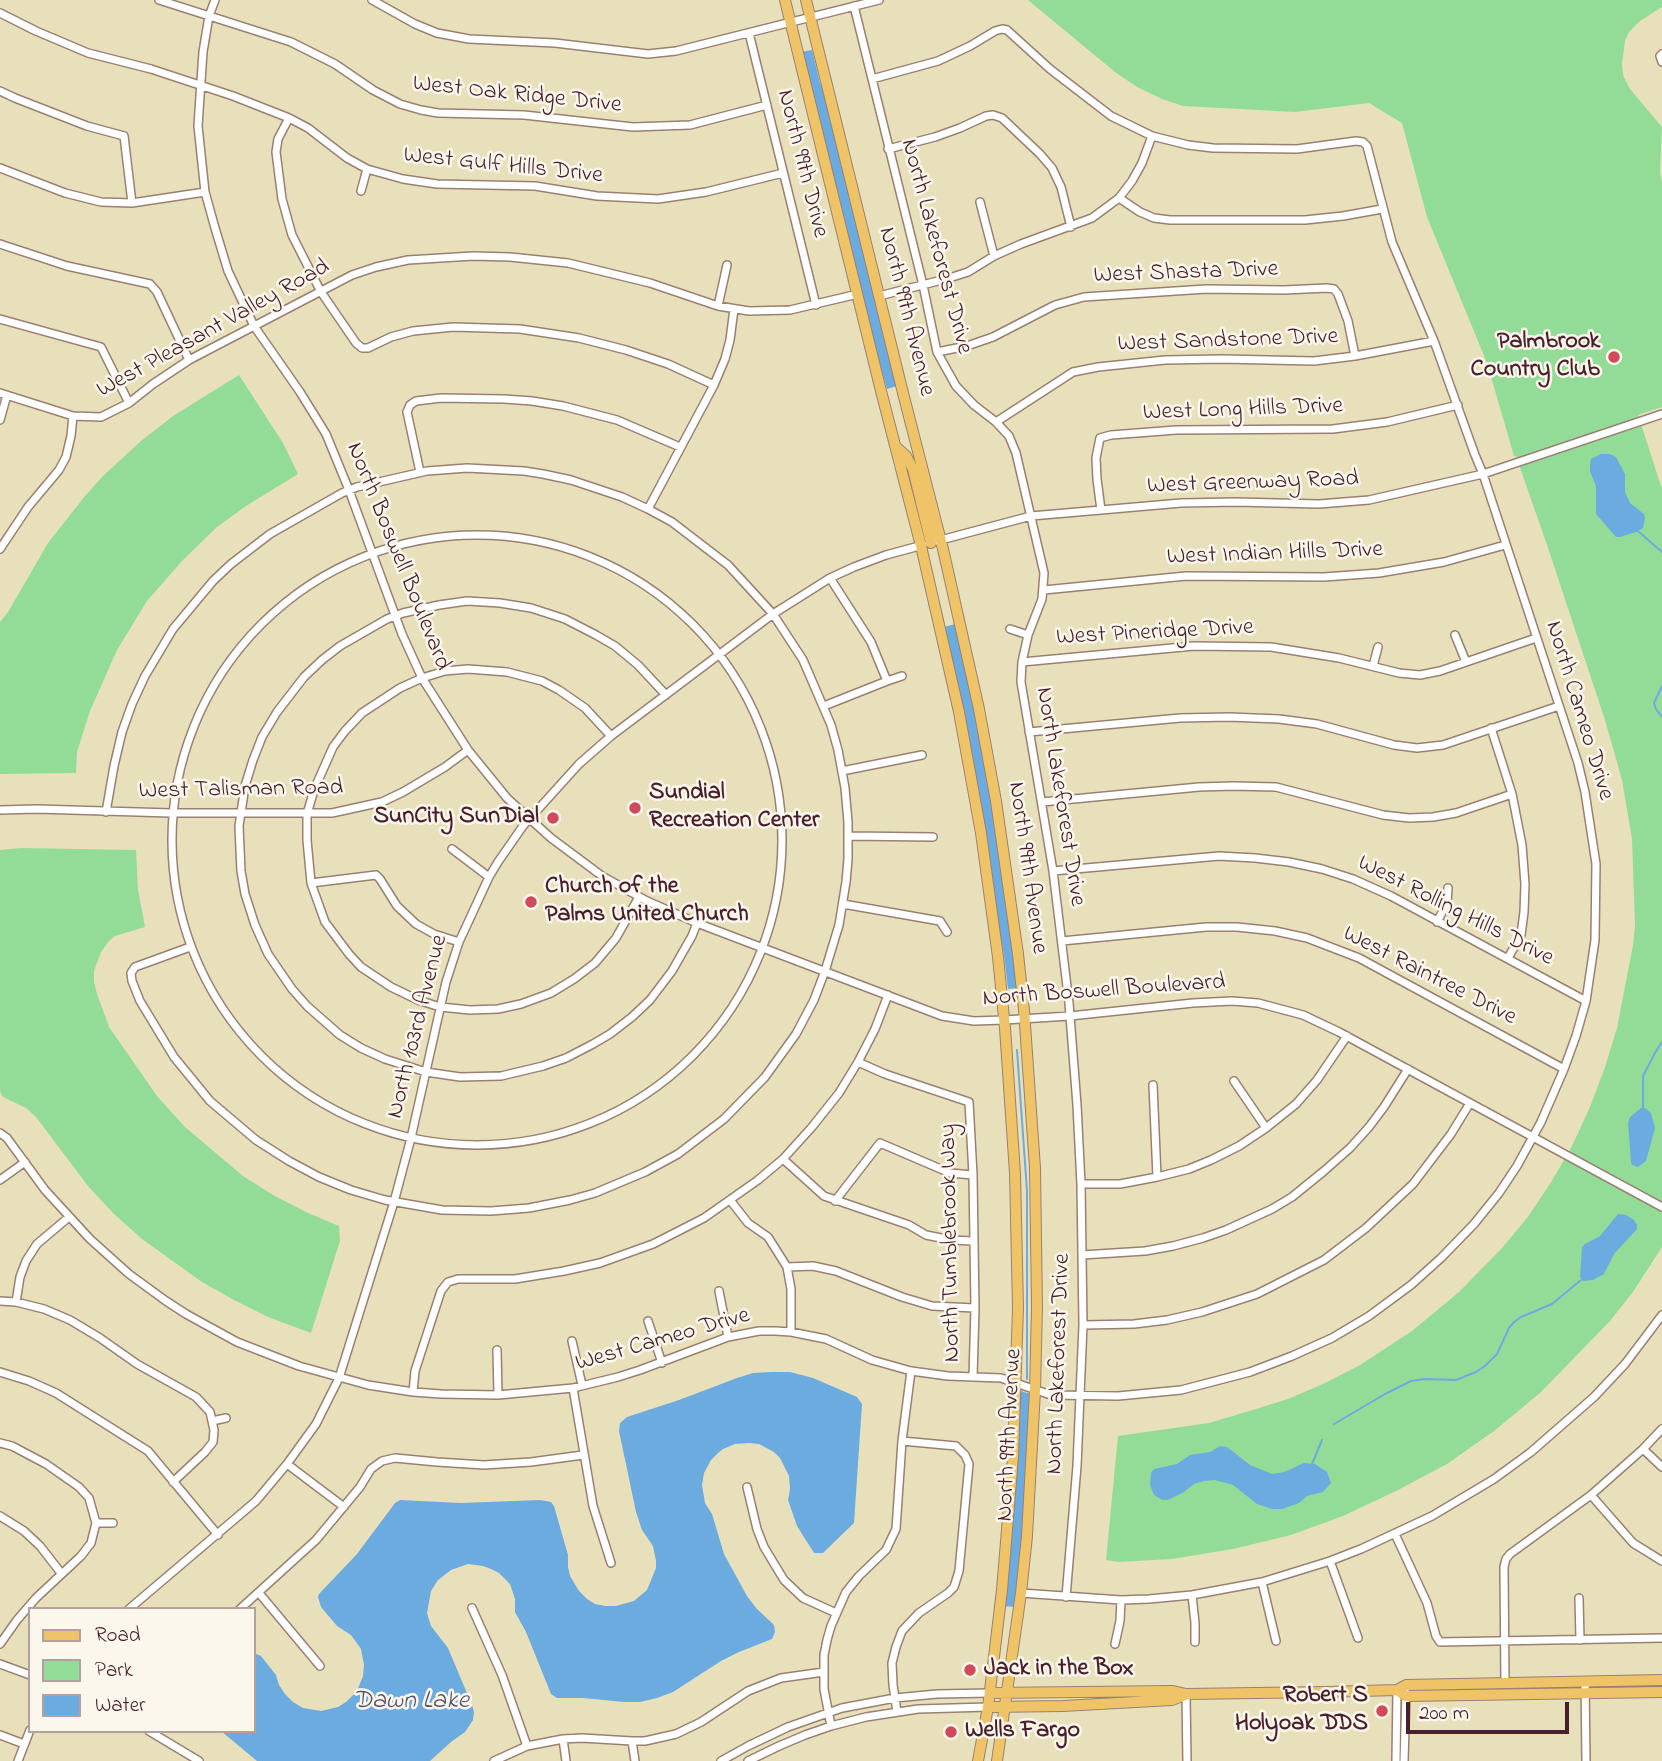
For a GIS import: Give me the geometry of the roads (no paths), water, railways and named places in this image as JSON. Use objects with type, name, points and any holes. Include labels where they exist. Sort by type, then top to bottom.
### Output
[{"type":"main road","name":"North 99th Avenue","points":[[785,0],[896,447],[931,543],[979,709],[1017,942],[1035,1168],[1035,1391],[1027,1536],[1021,1593],[996,1707],[997,1761]]},
{"type":"main road","name":"North 99th Avenue","points":[[806,0],[903,393],[971,770],[992,911],[1004,1020],[1016,1173],[1018,1308],[1012,1470],[1002,1590],[998,1693],[978,1761]]},
{"type":"main road","points":[[883,398],[903,393]]},
{"type":"main road","points":[[998,1693],[1173,1690],[1186,1694],[1403,1690],[1505,1683],[1662,1680]]},
{"type":"main road","points":[[1465,1695],[1503,1687],[1505,1683]]},
{"type":"main road","points":[[1403,1690],[1465,1695],[1662,1692]]},
{"type":"main road","points":[[996,1707],[1172,1700],[1186,1694]]},
{"type":"street","name":"West Oak Ridge Drive","points":[[159,0],[291,42],[335,64],[373,90],[400,104],[430,112],[524,115],[633,127],[690,125],[766,105]]},
{"type":"street","name":"North Boswell Boulevard","points":[[215,0],[209,16],[198,126],[205,192],[228,271],[254,326],[326,434],[395,616],[422,678],[468,750],[506,798],[529,819],[585,864],[639,897],[696,923],[949,1017],[974,1021],[1025,1019],[1200,1002],[1244,1002],[1303,1015],[1347,1036],[1662,1207]]},
{"type":"street","points":[[372,0],[415,24],[437,33],[469,40],[555,43],[648,54],[676,51],[879,0]]},
{"type":"street","name":"North Lakeforest Drive","points":[[854,6],[937,352],[956,386],[1009,436],[1016,453],[1044,573],[1044,590],[1028,635],[1021,682],[1062,941],[1070,1016],[1081,1184],[1081,1396],[1066,1597]]},
{"type":"street","name":"West Gulf Hills Drive","points":[[0,13],[36,32],[88,53],[151,69],[289,118],[367,169],[403,179],[437,184],[525,186],[597,196],[658,198],[706,192],[783,173]]},
{"type":"street","points":[[872,79],[938,61],[1002,29],[1007,30],[1050,69],[1111,117],[1152,136],[1132,181],[1119,198],[1092,218],[1032,239],[994,256],[968,272],[879,296]]},
{"type":"street","name":"North 99th Drive","points":[[749,33],[816,305]]},
{"type":"street","points":[[1662,54],[1662,62]]},
{"type":"street","points":[[0,91],[87,125],[124,136],[132,203]]},
{"type":"street","points":[[888,149],[935,137],[986,116],[1002,118],[1052,168],[1060,187],[1070,227]]},
{"type":"street","points":[[289,118],[278,139],[276,152],[282,199],[292,235],[321,292],[362,348],[413,331],[453,327],[520,328],[579,338],[626,350],[714,384]]},
{"type":"street","name":"North Cameo Drive","points":[[1081,1396],[1153,1394],[1207,1384],[1261,1368],[1332,1338],[1411,1285],[1474,1224],[1499,1193],[1541,1122],[1576,1036],[1586,1001],[1595,940],[1596,864],[1585,792],[1483,474],[1434,341],[1399,261],[1382,209],[1367,146],[1356,141],[1297,149],[1213,148],[1152,136]]},
{"type":"street","points":[[0,168],[28,180],[101,202],[132,203],[205,192]]},
{"type":"street","points":[[360,191],[367,169]]},
{"type":"street","points":[[1119,198],[1140,212],[1154,218],[1170,220],[1305,220],[1382,209]]},
{"type":"street","points":[[980,202],[994,256]]},
{"type":"street","points":[[0,244],[67,266],[150,284],[158,292],[189,360]]},
{"type":"street","name":"West Pleasant Valley Road","points":[[4,394],[73,416],[101,417],[129,403],[189,360],[352,275],[408,260],[510,257],[568,262],[650,283],[718,306],[766,312],[816,305],[858,294]]},
{"type":"street","points":[[718,306],[727,265]]},
{"type":"street","name":"West Shasta Drive","points":[[937,352],[993,337],[1055,305],[1084,297],[1206,289],[1327,288],[1334,289],[1338,294],[1348,321],[1355,356]]},
{"type":"street","points":[[648,509],[725,359],[734,309]]},
{"type":"street","points":[[0,318],[101,347],[129,403]]},
{"type":"street","name":"West Sandstone Drive","points":[[996,422],[1073,372],[1098,367],[1165,360],[1314,360],[1355,356],[1434,341]]},
{"type":"street","points":[[0,420],[4,394]]},
{"type":"street","points":[[419,472],[407,412],[413,403],[431,399],[459,397],[532,401],[617,420],[680,447]]},
{"type":"street","name":"West Long Hills Drive","points":[[1101,510],[1096,458],[1100,438],[1176,430],[1334,429],[1387,422],[1458,405]]},
{"type":"street","name":"West Greenway Road","points":[[931,543],[1031,516],[1181,503],[1319,504],[1368,500],[1483,474],[1662,414]]},
{"type":"street","points":[[0,549],[28,507],[59,470],[69,446],[73,416]]},
{"type":"street","points":[[106,812],[122,732],[132,704],[158,652],[186,611],[213,581],[270,534],[309,511],[349,490],[419,472],[467,468],[524,471],[594,487],[648,509],[687,533],[728,565],[773,614],[803,660],[824,706],[842,771],[848,836],[843,904],[825,971],[814,1000],[796,1034],[765,1077],[724,1119],[698,1140],[645,1172],[595,1193],[529,1208],[471,1212],[442,1210],[394,1202],[351,1190],[289,1161],[234,1122],[193,1082],[148,1016],[131,973],[135,967],[190,947]]},
{"type":"street","points":[[458,534],[500,535],[539,540],[621,571],[674,608],[720,654],[739,682],[763,731],[771,756],[781,802],[782,869],[764,948],[738,1001],[719,1028],[689,1061],[663,1083],[622,1109],[584,1126],[539,1139],[485,1146],[446,1144],[381,1130],[331,1108],[295,1086],[269,1064],[236,1029],[216,999],[190,947],[182,922],[174,883],[172,813],[180,768],[202,708],[236,654],[261,625],[286,603],[338,568],[372,552],[415,540],[458,534]]},
{"type":"street","name":"North 103rd Avenue","points":[[131,1607],[256,1501],[316,1424],[339,1378],[394,1202],[446,982],[459,942],[489,877],[507,848],[529,819],[579,764],[611,736],[773,614],[831,578],[871,560],[931,543]]},
{"type":"street","name":"West Indian Hills Drive","points":[[1044,590],[1186,576],[1324,577],[1379,573],[1444,562],[1506,545]]},
{"type":"street","points":[[831,578],[871,642],[887,681]]},
{"type":"street","points":[[666,695],[638,665],[615,646],[565,619],[531,608],[467,601],[395,616],[340,646],[291,691],[272,720],[253,760],[245,786],[240,814],[241,872],[255,925],[268,954],[277,970],[307,1006],[361,1048],[426,1072],[460,1077],[501,1076],[543,1066],[593,1044],[632,1017],[650,1000],[672,971],[692,936],[696,923]]},
{"type":"street","points":[[1010,629],[1028,635]]},
{"type":"street","points":[[1455,635],[1466,662]]},
{"type":"street","name":"West Pineridge Drive","points":[[1022,662],[1194,646],[1271,646],[1420,675],[1440,671],[1536,638]]},
{"type":"street","points":[[1373,666],[1378,647]]},
{"type":"street","points":[[611,736],[585,708],[542,681],[507,672],[468,669],[445,671],[422,678],[362,713],[332,747],[307,814],[311,883],[325,922],[361,967],[418,1000],[440,1007],[470,1010],[498,1009],[520,1004],[551,993],[574,979],[595,963],[616,938],[639,897]]},
{"type":"street","points":[[824,706],[902,676]]},
{"type":"street","points":[[1029,732],[1180,718],[1279,719],[1317,724],[1394,745],[1417,748],[1443,745],[1559,706]]},
{"type":"street","points":[[1491,728],[1512,794],[1522,845],[1525,884],[1521,935],[1508,958]]},
{"type":"street","name":"West Talisman Road","points":[[0,810],[332,813],[382,802],[445,767],[468,750]]},
{"type":"street","points":[[842,771],[922,755]]},
{"type":"street","points":[[1042,802],[1199,787],[1276,787],[1383,815],[1409,818],[1456,813],[1512,794]]},
{"type":"street","points":[[848,836],[933,837]]},
{"type":"street","points":[[452,849],[489,877]]},
{"type":"street","name":"West Rolling Hills Drive","points":[[1052,871],[1219,856],[1289,862],[1322,869],[1391,896],[1586,1001]]},
{"type":"street","points":[[311,883],[376,876],[397,906],[415,924],[459,942]]},
{"type":"street","points":[[1437,922],[1447,903],[1448,888]]},
{"type":"street","points":[[843,904],[940,922],[947,932]]},
{"type":"street","name":"West Raintree Drive","points":[[1062,941],[1216,927],[1275,931],[1307,938],[1359,958],[1564,1069]]},
{"type":"street","points":[[413,1392],[415,1371],[426,1336],[441,1291],[448,1282],[458,1279],[515,1279],[600,1263],[653,1244],[704,1218],[783,1159],[819,1119],[858,1062],[888,995]]},
{"type":"street","points":[[1081,1184],[1120,1184],[1157,1177],[1211,1160],[1239,1146],[1296,1104],[1317,1080],[1347,1036]]},
{"type":"street","name":"North Tumblebrook Way","points":[[858,1062],[885,1074],[969,1102],[975,1308],[973,1377]]},
{"type":"street","points":[[1082,1255],[1144,1251],[1173,1246],[1226,1230],[1272,1209],[1292,1197],[1350,1147],[1377,1117],[1408,1069]]},
{"type":"street","points":[[1234,1081],[1266,1128]]},
{"type":"street","points":[[1153,1085],[1157,1177]]},
{"type":"street","points":[[1083,1325],[1156,1321],[1202,1312],[1257,1294],[1324,1260],[1366,1228],[1413,1184],[1451,1134],[1470,1103]]},
{"type":"street","name":"West Cameo Drive","points":[[0,1133],[7,1138],[45,1190],[69,1217],[113,1261],[166,1301],[237,1342],[289,1363],[339,1378],[441,1395],[498,1395],[573,1388],[662,1363],[728,1337],[759,1331],[791,1332],[826,1339],[872,1360],[911,1371],[948,1376],[1001,1378],[1051,1395],[1081,1396]]},
{"type":"street","points":[[835,1201],[880,1143],[950,1173],[973,1175]]},
{"type":"street","points":[[783,1159],[824,1196],[835,1201],[909,1225],[926,1235],[973,1241]]},
{"type":"street","points":[[0,1180],[24,1162]]},
{"type":"street","points":[[730,1200],[748,1223],[768,1237],[788,1267],[791,1332]]},
{"type":"street","points":[[16,1302],[19,1277],[26,1261],[37,1244],[69,1217]]},
{"type":"street","points":[[788,1267],[813,1266],[836,1271],[932,1306],[975,1308]]},
{"type":"street","points":[[719,1291],[728,1337]]},
{"type":"street","points":[[0,1301],[44,1309],[70,1320],[136,1364],[196,1397],[210,1412],[214,1430],[213,1441],[173,1482]]},
{"type":"street","points":[[1021,1593],[1121,1600],[1192,1595],[1262,1581],[1330,1561],[1395,1534],[1461,1500],[1531,1452],[1594,1397],[1625,1364],[1662,1316]]},
{"type":"street","points":[[648,1321],[662,1363]]},
{"type":"street","points":[[572,1342],[582,1385]]},
{"type":"street","points":[[497,1350],[498,1395]]},
{"type":"street","points":[[831,1726],[824,1689],[827,1640],[846,1592],[886,1550],[896,1529],[901,1441],[911,1371]]},
{"type":"street","points":[[0,1372],[56,1393],[148,1451],[218,1535]]},
{"type":"street","points":[[573,1388],[593,1506],[611,1563]]},
{"type":"street","points":[[212,1421],[226,1418]]},
{"type":"street","points":[[1505,1683],[1506,1559],[1591,1495],[1643,1450],[1662,1429]]},
{"type":"street","points":[[897,1712],[892,1663],[902,1631],[919,1613],[954,1587],[959,1571],[969,1464],[956,1446],[901,1441]]},
{"type":"street","points":[[0,1443],[12,1446],[46,1464],[79,1487],[89,1498],[96,1523],[91,1543],[81,1556],[29,1607]]},
{"type":"street","points":[[1643,1450],[1662,1467]]},
{"type":"street","points":[[242,1607],[316,1540],[360,1487],[371,1469],[382,1461],[395,1458],[484,1465],[583,1455]]},
{"type":"street","points":[[287,1464],[344,1507]]},
{"type":"street","points":[[747,1487],[760,1538],[784,1580],[803,1598],[836,1613]]},
{"type":"street","points":[[1591,1495],[1633,1544],[1662,1561]]},
{"type":"street","points":[[0,1516],[24,1531],[61,1573]]},
{"type":"street","points":[[96,1523],[113,1523]]},
{"type":"street","points":[[1395,1534],[1427,1603],[1440,1642],[1662,1638]]},
{"type":"street","points":[[1330,1561],[1358,1638]]},
{"type":"street","points":[[1262,1581],[1276,1641]]},
{"type":"street","points":[[259,1593],[320,1665]]},
{"type":"street","points":[[1192,1595],[1195,1642]]},
{"type":"street","points":[[1579,1598],[1580,1640]]},
{"type":"street","points":[[1115,1644],[1121,1600]]},
{"type":"street","points":[[0,1644],[28,1608]]},
{"type":"street","points":[[472,1608],[502,1675],[527,1746]]},
{"type":"street","points":[[0,1664],[28,1674]]},
{"type":"street","points":[[494,1761],[527,1746],[563,1739],[632,1741],[676,1734],[701,1722],[747,1691],[792,1676],[824,1672]]},
{"type":"street","points":[[1584,1681],[1586,1761]]},
{"type":"street","points":[[1396,1761],[1403,1690]]},
{"type":"street","points":[[721,1761],[764,1738],[828,1712],[895,1698],[998,1693]]},
{"type":"street","points":[[1186,1694],[1187,1761]]},
{"type":"street","points":[[748,1761],[831,1726],[866,1717],[918,1709],[996,1707]]},
{"type":"street","points":[[18,1761],[29,1733]]},
{"type":"street","points":[[152,1733],[198,1761]]},
{"type":"street","points":[[1400,1733],[1404,1761]]},
{"type":"street","points":[[0,1735],[24,1744]]},
{"type":"street","points":[[563,1739],[566,1761]]},
{"type":"street","points":[[632,1741],[635,1761]]},
{"type":"water","points":[[812,50],[830,109],[897,386],[887,389],[801,52]]},
{"type":"water","points":[[1601,454],[1616,457],[1625,474],[1625,492],[1630,503],[1644,514],[1643,528],[1636,532],[1616,537],[1596,514],[1596,486],[1590,472],[1590,462]]},
{"type":"water","points":[[955,624],[984,750],[1018,988],[1008,989],[944,627]]},
{"type":"water","points":[[1641,1108],[1651,1113],[1655,1128],[1646,1161],[1638,1167],[1631,1162],[1628,1123],[1630,1117]]},
{"type":"water","points":[[1618,1214],[1634,1220],[1637,1229],[1614,1254],[1604,1274],[1593,1280],[1583,1281],[1580,1277],[1582,1247],[1600,1236]]},
{"type":"water","name":"Dawn Lake","points":[[790,1372],[813,1378],[857,1397],[862,1404],[854,1523],[823,1553],[814,1553],[797,1526],[788,1500],[789,1476],[774,1452],[759,1444],[735,1444],[717,1454],[704,1473],[702,1485],[705,1503],[712,1514],[724,1554],[747,1596],[774,1625],[772,1639],[721,1661],[673,1692],[657,1698],[624,1702],[557,1698],[551,1694],[515,1612],[515,1599],[510,1584],[491,1569],[468,1564],[451,1570],[438,1580],[431,1591],[427,1613],[431,1626],[448,1648],[472,1705],[473,1720],[465,1732],[430,1761],[257,1761],[223,1733],[256,1733],[256,1654],[261,1656],[276,1675],[285,1694],[303,1708],[321,1711],[338,1707],[357,1691],[363,1676],[361,1649],[351,1635],[337,1626],[321,1607],[318,1597],[400,1500],[461,1503],[540,1500],[551,1502],[568,1555],[570,1576],[579,1591],[595,1604],[605,1606],[634,1601],[647,1590],[656,1561],[653,1546],[642,1530],[636,1512],[619,1431],[620,1423],[627,1417],[753,1373]]},
{"type":"water","points":[[1021,1391],[1030,1394],[1025,1508],[1015,1607],[1003,1606]]},
{"type":"water","points":[[1220,1446],[1227,1447],[1250,1465],[1272,1474],[1304,1463],[1315,1464],[1327,1472],[1331,1483],[1323,1492],[1307,1496],[1299,1503],[1282,1509],[1257,1504],[1233,1485],[1215,1480],[1194,1484],[1168,1500],[1154,1495],[1150,1485],[1154,1469],[1177,1464],[1190,1455],[1210,1452]]},
{"type":"waterway","points":[[1638,531],[1662,552]]},
{"type":"waterway","points":[[1662,686],[1654,703],[1662,717]]},
{"type":"waterway","points":[[1643,1108],[1643,1076],[1662,1042]]},
{"type":"waterway","points":[[1017,1050],[1027,1191],[1027,1379]]},
{"type":"waterway","points":[[1334,1424],[1411,1381],[1456,1380],[1476,1372],[1497,1354],[1514,1322],[1552,1304],[1581,1280]]},
{"type":"waterway","points":[[1312,1464],[1322,1440]]},
{"type":"place","name":"Palmbrook Country Club","points":[[1614,357]]},
{"type":"place","name":"Sundial Recreation Center","points":[[635,808]]},
{"type":"place","name":"SunCity SunDial","points":[[553,818]]},
{"type":"place","name":"Church of the Palms United Church","points":[[531,902]]},
{"type":"place","name":"Jack in the Box","points":[[970,1670]]},
{"type":"place","name":"Robert S Holyoak DDS","points":[[1382,1711]]},
{"type":"place","name":"Wells Fargo","points":[[951,1732]]}]
